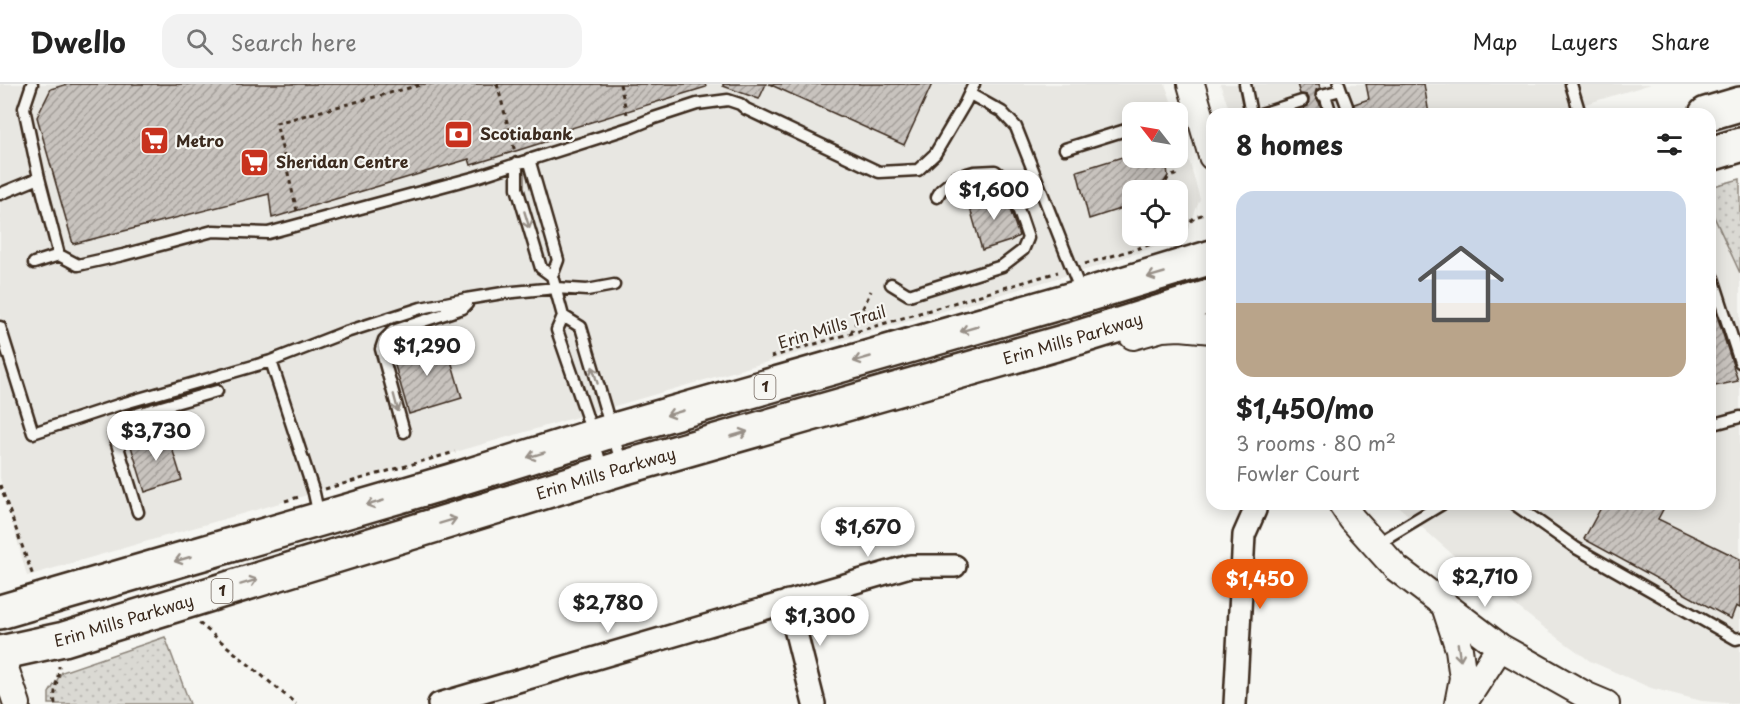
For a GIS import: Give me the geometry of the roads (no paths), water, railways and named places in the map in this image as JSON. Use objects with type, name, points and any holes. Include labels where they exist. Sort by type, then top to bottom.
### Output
[{"type":"main road","points":[[1716,111],[1740,104]]},
{"type":"main road","points":[[1716,152],[1740,145]]},
{"type":"main road","name":"1","points":[[0,612],[451,481],[601,434],[1206,259]]},
{"type":"main road","name":"Erin Mills Parkway","points":[[0,653],[64,639],[613,471],[1077,338],[1206,298]]},
{"type":"street","points":[[1189,102],[1206,140]]},
{"type":"street","points":[[1077,338],[1102,344],[1162,328],[1206,329]]},
{"type":"street","points":[[1235,704],[1245,535],[1253,510]]},
{"type":"street","points":[[1346,510],[1396,568],[1500,647],[1587,696],[1606,704]]},
{"type":"street","points":[[440,704],[910,566],[955,566]]},
{"type":"street","points":[[788,601],[814,704]]},
{"type":"street","points":[[1443,603],[1459,649],[1463,678],[1458,704]]},
{"type":"street","points":[[1463,704],[1500,647]]},
{"type":"street","points":[[0,653],[17,704]]},
{"type":"lane","points":[[32,84],[24,108],[59,255]]},
{"type":"lane","points":[[1245,84],[1250,108]]},
{"type":"lane","points":[[1571,84],[1578,108]]},
{"type":"lane","points":[[1329,108],[1324,95],[1340,87],[1347,106]]},
{"type":"lane","points":[[34,263],[59,255],[78,265],[213,231],[268,232],[435,188],[632,127],[697,104],[728,100],[879,171],[918,170],[934,154],[972,89],[1002,112],[1016,127],[1083,296]]},
{"type":"lane","points":[[1290,108],[1302,101]]},
{"type":"lane","points":[[1065,149],[1122,131]]},
{"type":"lane","points":[[529,159],[558,260],[552,276]]},
{"type":"lane","points":[[517,163],[517,188],[541,268],[552,276],[563,316],[557,330],[586,414],[601,434],[613,471]]},
{"type":"lane","points":[[891,284],[909,295],[1002,266],[1023,250],[1028,238],[1009,182],[995,171],[974,172],[957,177],[941,190],[937,197]]},
{"type":"lane","points":[[0,194],[39,178]]},
{"type":"lane","points":[[0,327],[33,432],[271,361],[381,320],[421,308],[466,299],[556,288],[587,290],[614,285]]},
{"type":"lane","points":[[1716,290],[1740,362]]},
{"type":"lane","points":[[404,432],[381,349],[384,340],[393,331],[463,308],[467,304],[466,299]]},
{"type":"lane","points":[[563,316],[581,327],[601,434],[613,471]]},
{"type":"lane","points":[[271,361],[314,492],[320,519]]},
{"type":"lane","points":[[138,512],[114,434],[117,423],[130,416],[217,391]]},
{"type":"lane","points":[[1716,423],[1740,417]]},
{"type":"lane","points":[[1375,545],[1432,510]]},
{"type":"lane","points":[[1523,510],[1585,554],[1736,639],[1740,638]]},
{"type":"place","name":"Scotiabank","points":[[459,134]]},
{"type":"place","name":"Metro","points":[[155,141]]},
{"type":"place","name":"Sheridan Centre","points":[[255,162]]}]
